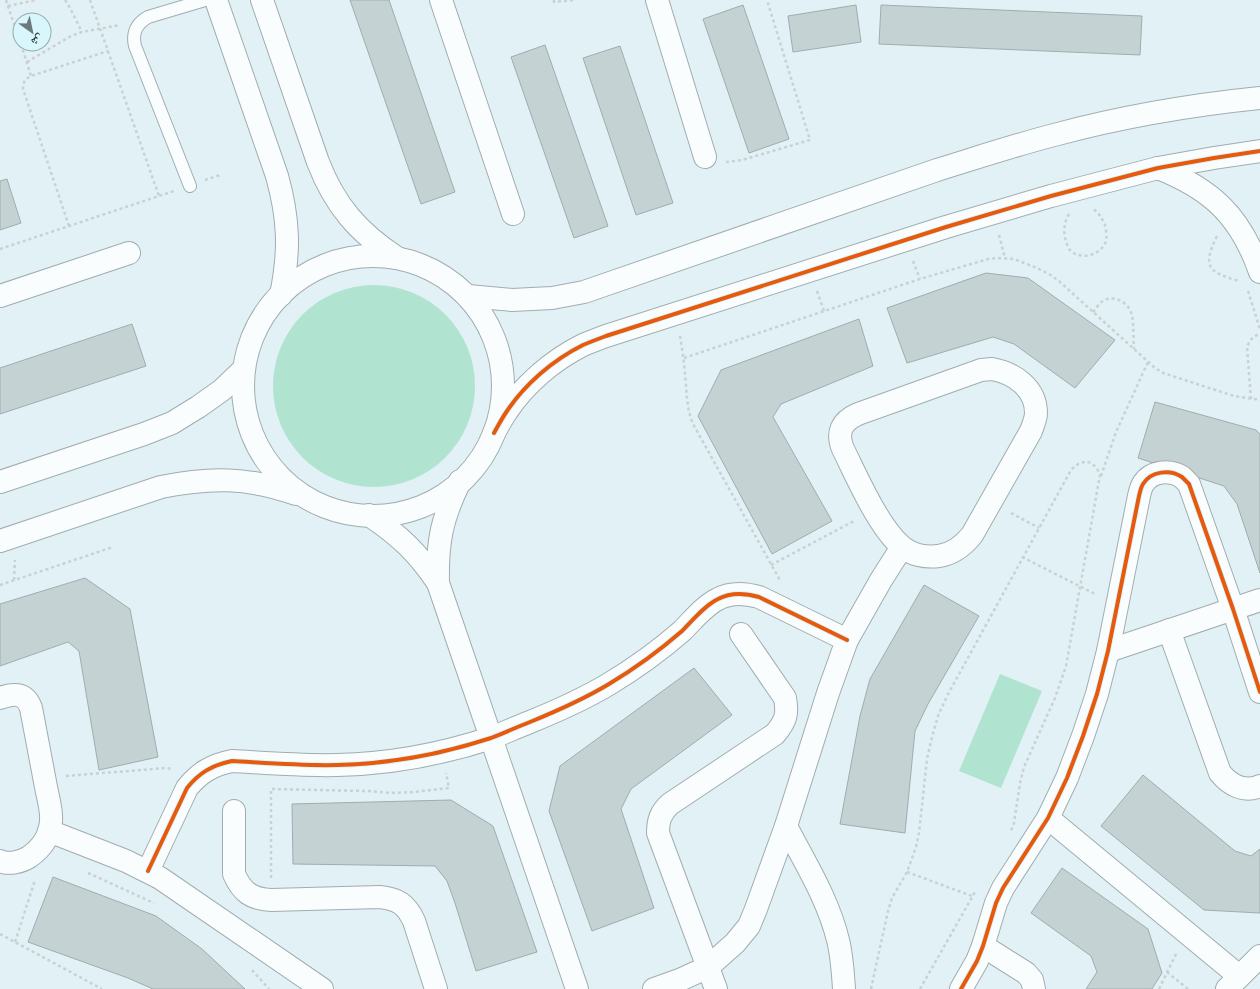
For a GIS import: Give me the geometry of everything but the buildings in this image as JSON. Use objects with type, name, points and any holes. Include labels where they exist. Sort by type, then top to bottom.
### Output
[{"type":"street","points":[[216,0],[277,176],[283,199],[287,223],[288,247],[286,271],[281,294]]},
{"type":"street","points":[[262,0],[327,184],[345,213],[357,226],[369,238],[397,258]]},
{"type":"street","points":[[441,0],[513,214]]},
{"type":"street","points":[[657,0],[705,157]]},
{"type":"street","points":[[468,296],[512,300],[552,298],[584,292],[930,173],[1055,135],[1175,109],[1260,98]]},
{"type":"street","points":[[494,433],[502,405],[503,375],[497,346],[485,319],[468,296],[453,283],[436,272],[417,263],[397,258],[376,256],[355,257],[335,262],[315,270],[297,281],[281,294],[264,317],[251,342],[244,369],[243,391],[246,413],[252,434],[274,471],[290,486],[319,504],[343,512],[369,515],[394,514],[429,503],[445,494],[460,482],[486,451],[494,433],[507,411],[523,392],[541,374],[561,358],[583,345],[672,314],[946,227],[1051,196],[1158,168],[1260,151]]},
{"type":"street","points":[[1158,168],[1178,176],[1198,187],[1215,200],[1230,216],[1243,234],[1253,253],[1252,278]]},
{"type":"street","points":[[0,296],[129,253]]},
{"type":"street","points":[[0,482],[144,434],[172,422],[198,407],[216,394],[244,369]]},
{"type":"street","points":[[992,369],[1003,371],[1022,382],[1031,396],[1036,412],[1035,421],[1031,431],[991,502],[972,535],[955,551],[934,557],[911,553],[902,547],[890,534],[874,510],[840,442],[842,428],[851,417],[858,414],[981,370],[992,369]]},
{"type":"street","points":[[961,989],[977,961],[996,903],[1003,888],[1048,818],[1067,778],[1083,736],[1097,694],[1108,651],[1142,485],[1148,478],[1156,474],[1165,472],[1174,473],[1189,484],[1233,609],[1260,692]]},
{"type":"street","points":[[0,541],[155,489],[185,482],[235,480],[260,483],[308,498]]},
{"type":"street","points":[[438,583],[438,547],[441,530],[446,513],[460,482]]},
{"type":"street","points":[[369,515],[385,526],[415,552],[438,583],[577,989]]},
{"type":"street","points":[[654,989],[682,979],[708,967],[735,943],[748,926],[786,826],[828,693],[848,640],[881,580],[902,547]]},
{"type":"street","points":[[148,871],[187,788],[202,773],[211,767],[232,761],[299,765],[338,765],[378,762],[441,752],[492,738],[556,711],[609,684],[658,650],[710,604],[718,598],[728,594],[744,594],[759,597],[848,640]]},
{"type":"street","points":[[1108,651],[1260,600]]},
{"type":"street","points":[[1169,630],[1220,773],[1227,781],[1236,786],[1246,789],[1260,786]]},
{"type":"street","points":[[716,989],[658,832],[658,824],[664,809],[775,734],[782,726],[786,717],[787,707],[785,698],[741,634]]},
{"type":"street","points":[[0,698],[15,694],[29,703],[51,820],[46,839],[41,846],[27,858],[10,863],[0,861]]},
{"type":"street","points":[[234,811],[234,874],[244,891],[261,900],[380,897],[397,900],[410,912],[414,921],[436,989]]},
{"type":"street","points":[[1048,818],[1186,932],[1233,982],[1260,956]]},
{"type":"street","points":[[786,826],[821,893],[831,916],[838,940],[844,989]]},
{"type":"street","points":[[49,831],[148,871],[172,886],[297,980],[322,989]]},
{"type":"street","points":[[983,946],[1026,972],[1032,980],[1034,989]]},
{"type":"lane","points":[[190,186],[135,46],[134,33],[137,26],[148,17],[205,0]]},
{"type":"path","points":[[6,0],[12,18]]},
{"type":"path","points":[[8,6],[36,0]]},
{"type":"path","points":[[65,0],[82,32]]},
{"type":"path","points":[[90,0],[159,196]]},
{"type":"path","points":[[554,0],[554,2],[576,0]]},
{"type":"path","points":[[705,157],[714,160],[733,162],[810,140],[767,0]]},
{"type":"path","points":[[27,62],[71,36],[82,32],[142,21]]},
{"type":"path","points":[[69,226],[23,89],[24,81],[31,76],[108,51]]},
{"type":"path","points":[[23,52],[31,76]]},
{"type":"path","points":[[0,249],[220,176]]},
{"type":"path","points":[[1064,212],[1071,210],[1066,219],[1064,228],[1065,239],[1069,249],[1075,253],[1088,256],[1102,248],[1106,242],[1106,228],[1103,219],[1089,205],[1095,204]]},
{"type":"path","points":[[1219,230],[1209,255],[1209,261],[1215,272],[1221,276],[1252,278]]},
{"type":"path","points":[[684,358],[920,279],[988,259],[1014,259],[1049,274],[1060,282],[1155,368],[1172,377],[1234,396],[1260,400]]},
{"type":"path","points":[[1247,290],[1260,329]]},
{"type":"path","points":[[1093,312],[1102,301],[1108,299],[1119,299],[1125,303],[1130,308],[1132,315],[1134,349]]},
{"type":"path","points":[[672,314],[680,336],[684,358],[687,404],[692,424],[782,584]]},
{"type":"path","points":[[1251,399],[1247,347],[1255,336],[1260,334]]},
{"type":"path","points":[[1099,482],[1116,432],[1148,362]]},
{"type":"path","points":[[871,989],[892,898],[912,860],[919,833],[927,759],[938,716],[946,696],[972,652],[1022,557],[1071,470],[1076,464],[1084,461],[1091,463],[1097,468],[1100,475],[1066,666],[1057,693],[1024,767],[1014,823],[1008,838]]},
{"type":"path","points":[[991,502],[1039,528]]},
{"type":"path","points":[[771,564],[874,510]]},
{"type":"path","points":[[0,585],[113,547]]},
{"type":"path","points":[[1022,557],[1117,604]]},
{"type":"path","points":[[265,786],[270,789],[399,792],[449,788],[441,752]]},
{"type":"path","points":[[44,777],[164,768],[202,773]]},
{"type":"path","points":[[270,789],[271,900]]},
{"type":"path","points":[[83,870],[160,906]]},
{"type":"path","points":[[907,872],[972,896]]},
{"type":"path","points":[[15,942],[36,877]]},
{"type":"path","points":[[920,989],[976,889]]},
{"type":"path","points":[[1159,989],[1186,932]]},
{"type":"path","points":[[0,934],[102,989]]},
{"type":"path","points":[[251,969],[269,989]]},
{"type":"path","points":[[1167,972],[1188,989]]},
{"type":"green space","points":[[364,285],[384,285],[403,289],[422,297],[446,314],[458,330],[467,347],[473,366],[475,386],[473,406],[467,425],[458,442],[446,458],[422,475],[403,483],[384,487],[364,487],[345,483],[326,475],[302,458],[285,434],[277,415],[273,396],[273,376],[277,357],[285,338],[302,314],[326,297],[345,289]]},
{"type":"green space","points":[[1000,674],[1042,691],[1001,788],[959,771]]},
{"type":"cycle path","points":[[494,433],[503,416],[514,401],[540,374],[572,351],[606,336],[946,227],[1051,196],[1158,168],[1260,151]]},
{"type":"cycle path","points":[[961,989],[977,961],[996,903],[1003,888],[1048,818],[1067,778],[1083,736],[1097,694],[1108,651],[1140,491],[1143,484],[1151,476],[1166,472],[1177,474],[1189,484],[1233,609],[1260,692]]},
{"type":"cycle path","points":[[148,871],[187,788],[196,778],[212,767],[232,761],[311,765],[376,763],[454,749],[491,738],[560,709],[609,684],[655,653],[682,631],[708,605],[728,595],[738,594],[759,597],[847,640]]}]
